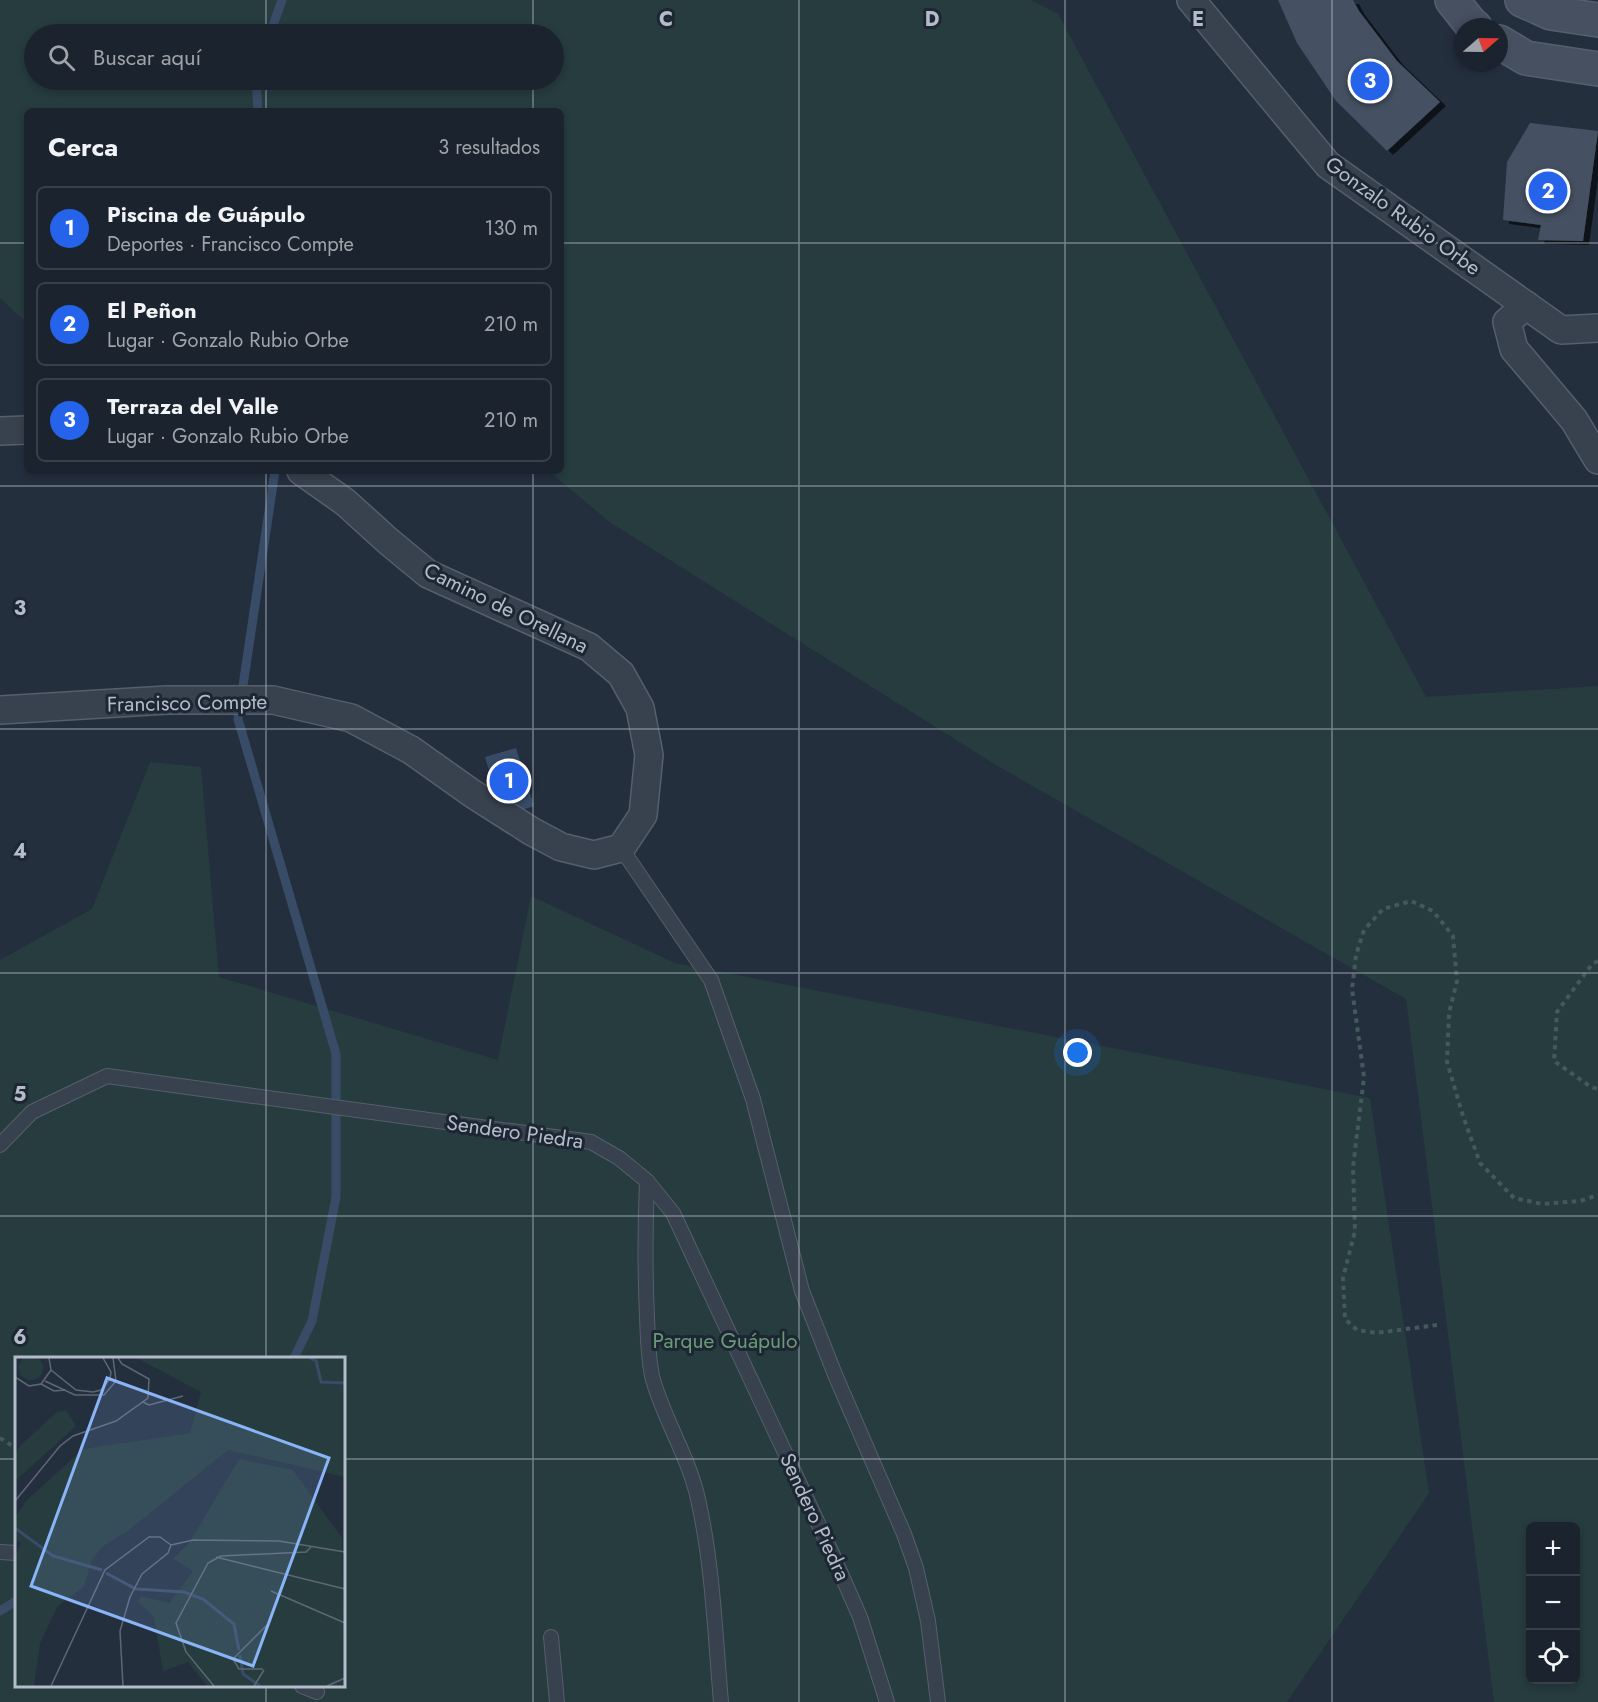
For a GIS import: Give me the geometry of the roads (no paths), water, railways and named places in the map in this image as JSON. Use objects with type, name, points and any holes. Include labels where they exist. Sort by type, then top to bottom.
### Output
[{"type":"main road","points":[[1452,0],[1466,18]]},
{"type":"main road","points":[[1522,0],[1551,13],[1598,20]]},
{"type":"main road","points":[[1508,47],[1526,58],[1598,69]]},
{"type":"street","name":"Gonzalo Rubio Orbe","points":[[1191,0],[1328,165],[1561,330],[1598,328]]},
{"type":"street","points":[[1526,305],[1507,322],[1514,349],[1574,420],[1598,460]]},
{"type":"street","points":[[0,430],[24,430]]},
{"type":"street","name":"Camino de Orellana","points":[[305,474],[345,502],[428,574],[590,647],[621,674],[640,708],[649,754],[643,815],[621,848]]},
{"type":"street","name":"Francisco Compte","points":[[0,710],[167,700],[273,700],[351,718],[361,723],[411,750],[473,794],[561,848],[594,855],[621,848]]},
{"type":"lane","points":[[621,848],[711,980],[753,1099],[802,1291],[836,1377],[904,1534],[916,1568],[928,1620],[938,1702]]},
{"type":"lane","name":"Sendero Piedra","points":[[0,1145],[32,1112],[106,1076],[591,1142],[619,1158],[647,1181],[673,1213],[860,1617],[886,1702]]},
{"type":"lane","points":[[647,1181],[644,1257],[652,1377],[661,1404],[682,1450],[699,1506],[707,1545],[721,1702]]},
{"type":"lane","points":[[0,1552],[15,1553]]},
{"type":"lane","points":[[551,1637],[557,1702]]},
{"type":"lane","points":[[304,1687],[317,1692]]},
{"type":"water","points":[[516,748],[534,806],[503,816],[485,757]]},
{"type":"waterway","points":[[274,24],[282,0]]},
{"type":"waterway","points":[[257,90],[258,108]]},
{"type":"waterway","points":[[275,474],[238,719],[336,1054],[336,1197],[312,1321],[294,1357]]},
{"type":"waterway","points":[[0,1611],[15,1602]]},
{"type":"place","name":"Terraza del Valle","points":[[1370,81]]},
{"type":"place","name":"El Peñon","points":[[1548,191]]},
{"type":"place","name":"Piscina de Guápulo","points":[[509,781]]},
{"type":"park label","name":"Parque Guápulo","points":[[725,1341]]}]
